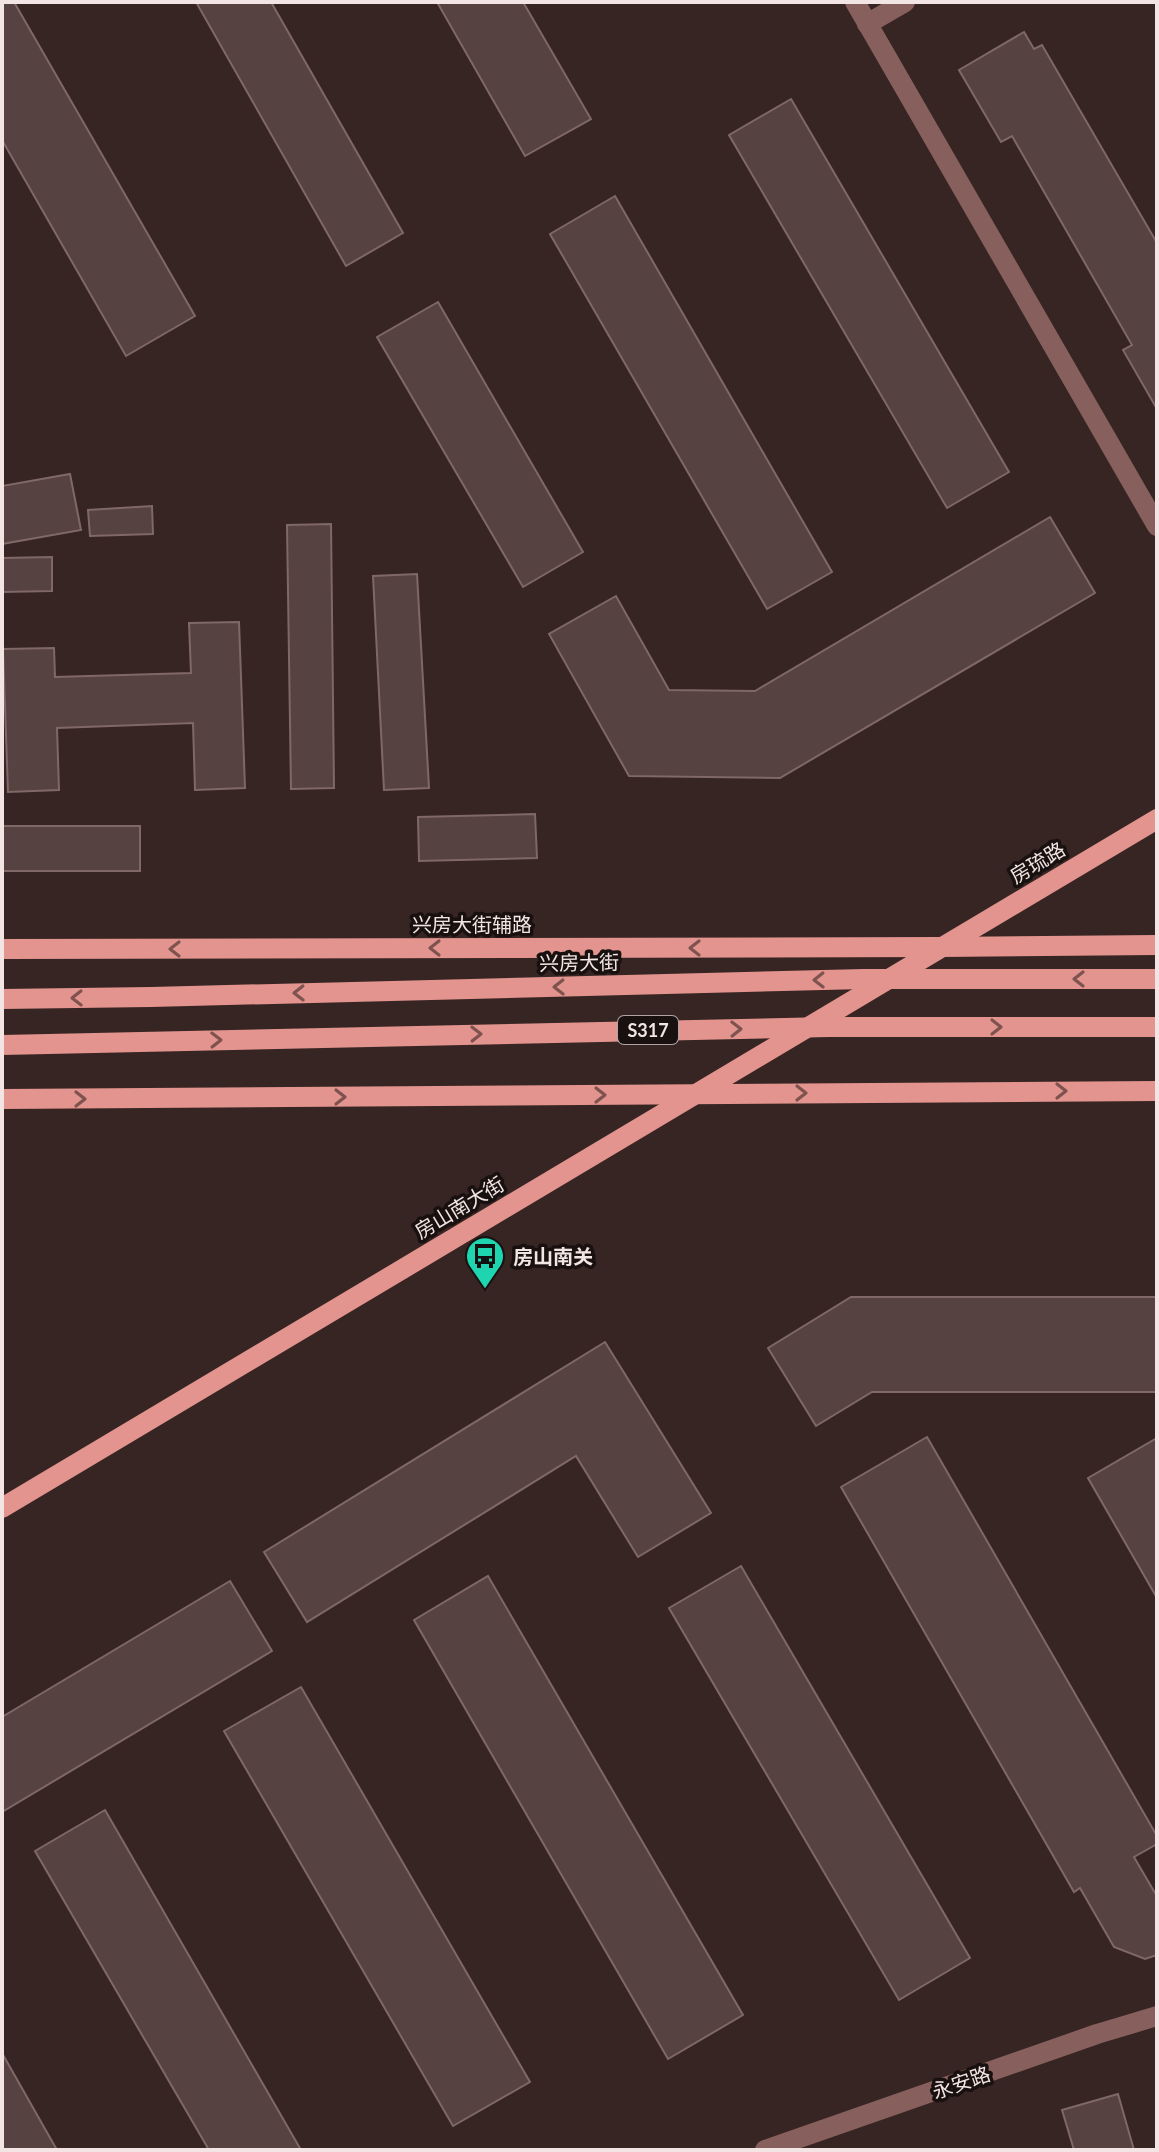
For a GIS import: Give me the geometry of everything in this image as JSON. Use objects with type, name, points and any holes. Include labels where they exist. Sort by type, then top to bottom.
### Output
[{"type":"main road","name":"房琉路","points":[[941,947],[1157,819]]},
{"type":"main road","points":[[941,947],[1157,945]]},
{"type":"main road","name":"兴房大街辅路","points":[[2,949],[941,947]]},
{"type":"main road","name":"房山南大街","points":[[2,1508],[941,947]]},
{"type":"main road","name":"兴房大街","points":[[2,999],[848,979],[1157,979]]},
{"type":"main road","name":"S317","points":[[2,1045],[829,1027],[1157,1027]]},
{"type":"main road","points":[[2,1099],[1157,1091]]},
{"type":"street","points":[[855,2],[1157,526]]},
{"type":"street","points":[[867,24],[905,2]]},
{"type":"street","name":"永安路","points":[[765,2150],[1157,2016]]},
{"type":"building","points":[[2,2],[14,2],[195,316],[126,356],[2,140]]},
{"type":"building","points":[[196,2],[271,2],[403,233],[346,266]]},
{"type":"building","points":[[437,2],[523,2],[591,119],[525,156]]},
{"type":"building","points":[[1024,32],[1034,49],[1042,45],[1157,243],[1157,409],[1123,350],[1132,345],[1012,136],[1001,142],[959,70]]},
{"type":"building","points":[[791,99],[1009,472],[947,508],[729,135]]},
{"type":"building","points":[[615,196],[832,572],[767,609],[550,234]]},
{"type":"building","points":[[438,302],[583,552],[523,587],[377,337]]},
{"type":"building","points":[[70,474],[81,530],[2,544],[2,486]]},
{"type":"building","points":[[152,506],[153,534],[90,536],[88,510]]},
{"type":"building","points":[[1050,517],[1095,593],[780,778],[629,776],[549,634],[616,596],[669,690],[755,691]]},
{"type":"building","points":[[331,524],[334,788],[291,789],[287,525]]},
{"type":"building","points":[[52,557],[52,591],[2,592],[2,558]]},
{"type":"building","points":[[417,574],[429,788],[384,790],[373,576]]},
{"type":"building","points":[[239,622],[245,788],[195,790],[193,723],[57,728],[59,790],[8,792],[3,649],[54,648],[55,677],[191,673],[189,623]]},
{"type":"building","points":[[535,814],[537,858],[419,861],[418,817]]},
{"type":"building","points":[[2,826],[140,826],[140,871],[2,871]]},
{"type":"building","points":[[851,1297],[1157,1297],[1157,1392],[872,1392],[816,1426],[768,1348]]},
{"type":"building","points":[[605,1342],[711,1513],[638,1557],[576,1456],[307,1622],[264,1552]]},
{"type":"building","points":[[927,1437],[1157,1836],[1157,1844],[1134,1857],[1157,1892],[1157,1955],[1145,1959],[1114,1947],[1080,1888],[1074,1892],[841,1487]]},
{"type":"building","points":[[1157,1438],[1157,1598],[1088,1478]]},
{"type":"building","points":[[741,1566],[970,1958],[899,2000],[669,1608]]},
{"type":"building","points":[[488,1576],[743,2015],[668,2059],[414,1620]]},
{"type":"building","points":[[230,1581],[272,1651],[2,1812],[2,1717]]},
{"type":"building","points":[[301,1687],[530,2082],[453,2126],[224,1731]]},
{"type":"building","points":[[105,1810],[301,2150],[209,2150],[35,1851]]},
{"type":"building","points":[[2,2053],[57,2150],[2,2150]]},
{"type":"building","points":[[1118,2094],[1134,2150],[1074,2150],[1062,2110]]},
{"type":"place","name":"房山南关","points":[[485,1290]]}]
